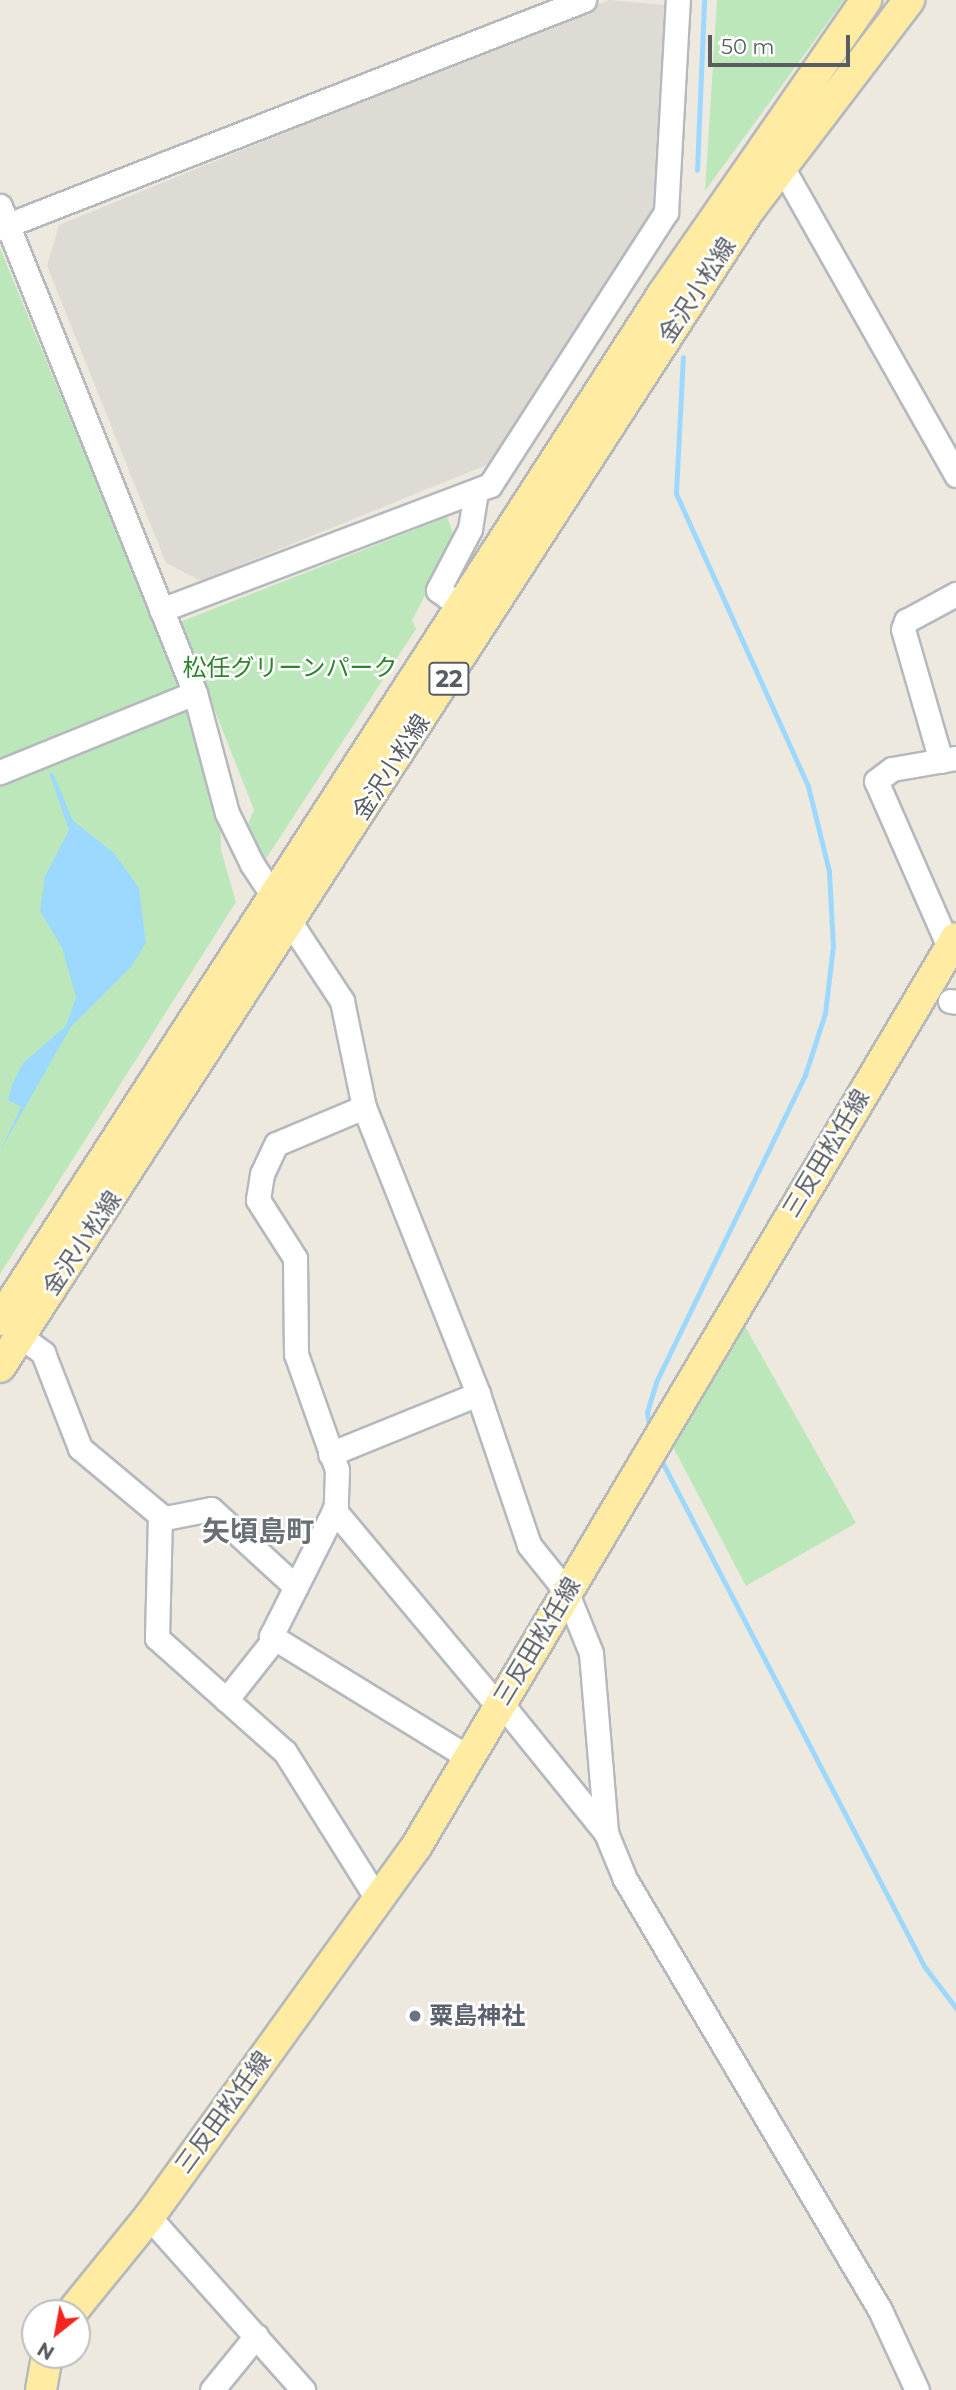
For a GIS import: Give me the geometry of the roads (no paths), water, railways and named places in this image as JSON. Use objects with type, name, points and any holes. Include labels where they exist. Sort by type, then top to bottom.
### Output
[{"type":"main road","name":"金沢小松線","points":[[0,1367],[10,1328],[275,895],[770,132],[866,0]]},
{"type":"main road","name":"金沢小松線","points":[[10,1328],[289,921],[782,167],[909,0]]},
{"type":"main road","name":"三反田松任線","points":[[82,2299],[149,2217],[379,1902],[468,1757],[952,942]]},
{"type":"main road","points":[[41,2390],[45,2369]]},
{"type":"street","points":[[584,0],[2,219],[195,693],[228,813],[289,921],[342,1001],[363,1107],[478,1394],[529,1545],[566,1591],[591,1653],[606,1833]]},
{"type":"street","points":[[162,610],[490,485],[666,212],[678,0]]},
{"type":"street","points":[[782,167],[956,475]]},
{"type":"street","points":[[460,606],[438,590],[470,529],[476,492]]},
{"type":"street","points":[[952,942],[876,781],[892,769],[949,760],[903,629],[906,621],[956,594]]},
{"type":"street","points":[[0,772],[195,693]]},
{"type":"street","points":[[226,1700],[275,1639],[296,1587],[334,1510],[337,1470],[296,1354],[295,1258],[258,1200],[276,1144],[363,1107]]},
{"type":"street","points":[[10,1328],[43,1353],[80,1448],[160,1519],[157,1638],[285,1752],[379,1902]]},
{"type":"street","points":[[330,1454],[478,1394]]},
{"type":"street","points":[[160,1519],[211,1509],[296,1587]]},
{"type":"street","points":[[334,1510],[606,1833],[625,1879],[880,2310],[917,2390]]},
{"type":"street","points":[[275,1639],[468,1757]]},
{"type":"street","points":[[149,2217],[303,2390]]},
{"type":"street","points":[[212,2390],[256,2336]]},
{"type":"water","points":[[49,773],[53,773],[73,821],[114,853],[139,888],[146,943],[131,967],[71,1027],[0,1151],[21,1107],[8,1100],[12,1085],[23,1063],[66,1026],[76,997],[62,948],[40,911],[45,876],[69,830]]},
{"type":"waterway","points":[[697,170],[704,0]]},
{"type":"waterway","points":[[650,1431],[647,1412],[656,1382],[805,1075],[825,1013],[833,946],[829,871],[808,786],[676,493],[683,357]]},
{"type":"waterway","points":[[659,1456],[924,1966],[956,2008]]},
{"type":"place","name":"粟島神社","points":[[415,2016]]},
{"type":"district","name":"矢頃島町","points":[[258,1531]]},
{"type":"park label","name":"松任グリーンパーク","points":[[290,668]]}]
